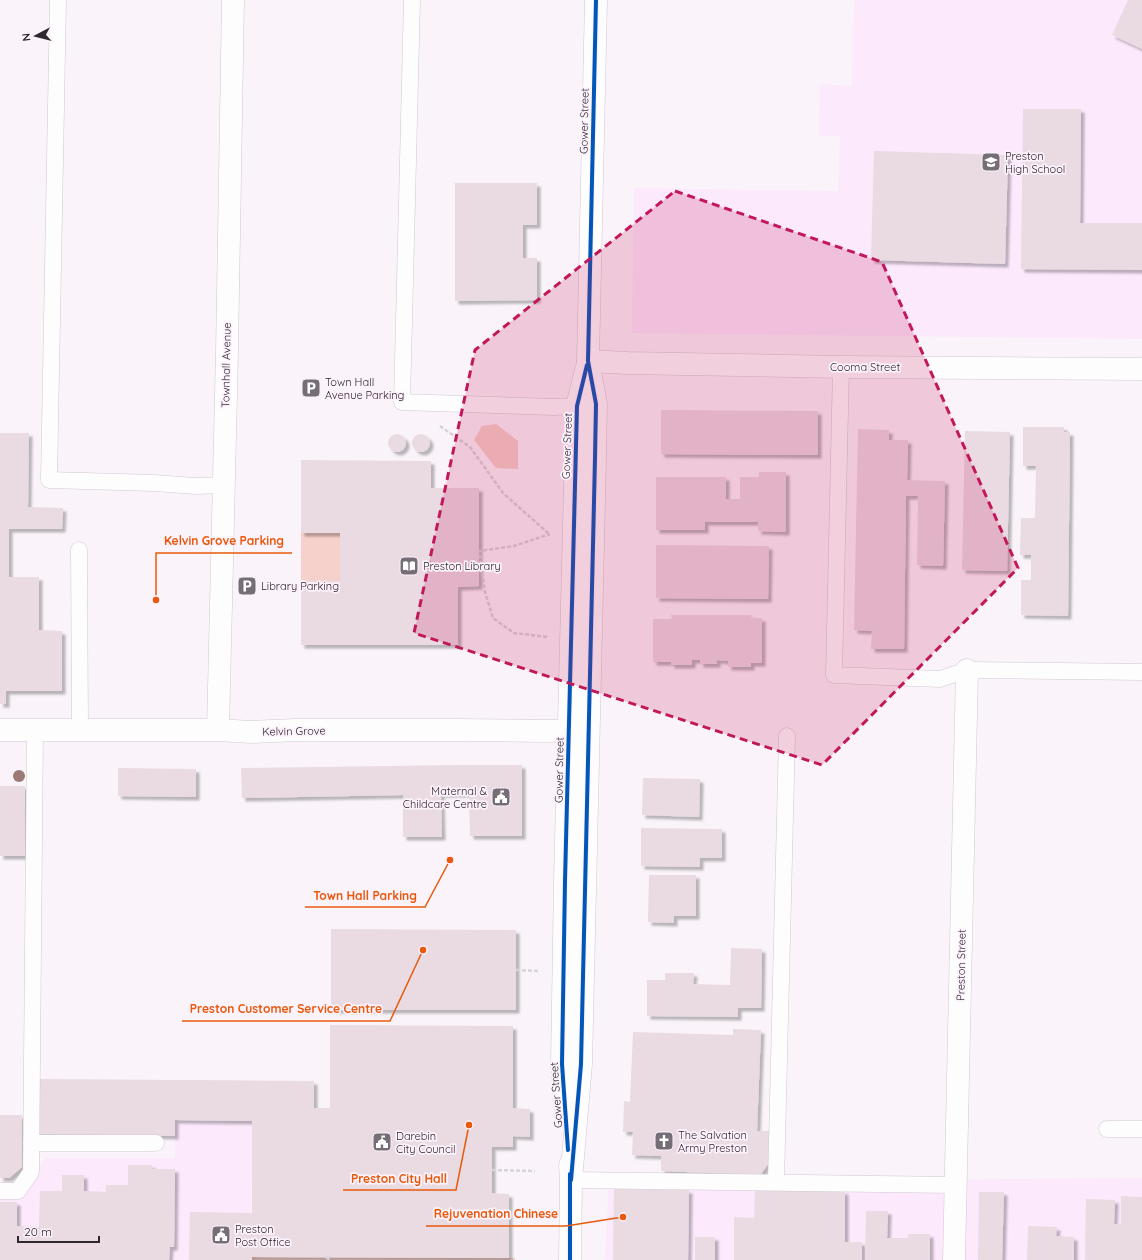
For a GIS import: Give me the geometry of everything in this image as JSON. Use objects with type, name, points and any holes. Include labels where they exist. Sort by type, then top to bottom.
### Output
[{"type":"street","name":"Townhall Avenue","points":[[218,730],[233,0]]},
{"type":"street","name":"Gower Street","points":[[570,1260],[571,1180],[562,1064],[596,404],[588,361],[596,0]]},
{"type":"street","name":"Gower Street","points":[[579,730],[577,406],[588,361]]},
{"type":"street","name":"Cooma Street","points":[[588,361],[841,367],[1142,369]]},
{"type":"street","name":"Preston Street","points":[[954,1260],[967,670]]},
{"type":"street","name":"Kelvin Grove","points":[[0,730],[218,730],[251,732],[296,730],[456,730],[545,732],[579,730]]},
{"type":"lane","points":[[58,0],[49,480],[154,483],[196,486],[224,484]]},
{"type":"lane","points":[[412,0],[402,402],[553,407],[577,406]]},
{"type":"lane","points":[[841,367],[834,675],[940,679],[967,670],[1142,672]]},
{"type":"lane","points":[[80,550],[80,730]]},
{"type":"lane","points":[[0,1191],[18,1191],[31,1172],[35,730]]},
{"type":"lane","points":[[776,1182],[787,736]]},
{"type":"lane","points":[[1107,1130],[1142,1129]]},
{"type":"lane","points":[[31,1143],[156,1143]]},
{"type":"lane","points":[[571,1180],[956,1185]]},
{"type":"path","points":[[435,422],[470,447],[503,493],[550,534],[514,546],[479,551],[485,592],[493,618],[514,633],[548,637]]},
{"type":"path","points":[[516,970],[540,971]]},
{"type":"path","points":[[492,1170],[535,1171]]},
{"type":"highlighted area","points":[[675,191],[882,262],[1018,568],[822,765],[414,633],[475,350]]},
{"type":"shaded area","name":"Preston High School","points":[[854,0],[1142,0],[1142,339],[632,333],[634,188],[838,191],[840,136],[819,136],[820,84],[852,86]]},
{"type":"shaded area","points":[[496,424],[518,441],[518,469],[496,468],[474,440],[482,426]]},
{"type":"shaded area","points":[[301,533],[340,533],[340,581],[301,581]]},
{"type":"shaded area","points":[[175,1120],[252,1121],[251,1260],[0,1260],[0,1194],[18,1194],[46,1158],[175,1158]]},
{"type":"shaded area","points":[[1142,1178],[1142,1260],[605,1260],[609,1179],[776,1181]]},
{"type":"shaded area","points":[[252,1257],[515,1258],[515,1260],[252,1260]]},
{"type":"building","points":[[1128,0],[1142,0],[1142,49],[1112,35]]},
{"type":"building","points":[[1023,109],[1081,109],[1080,223],[1142,223],[1142,270],[1021,269]]},
{"type":"building","points":[[874,151],[1008,155],[1005,264],[871,260]]},
{"type":"building","points":[[455,183],[537,183],[537,225],[523,225],[523,258],[537,258],[537,300],[455,301]]},
{"type":"building","points":[[661,410],[818,411],[818,455],[661,454]]},
{"type":"building","points":[[1023,427],[1064,427],[1064,432],[1070,432],[1068,616],[1021,615],[1021,580],[1031,580],[1031,555],[1020,555],[1021,518],[1035,518],[1036,466],[1023,466]]},
{"type":"building","points":[[858,429],[889,430],[889,440],[908,440],[907,480],[945,481],[943,566],[917,565],[918,496],[906,496],[904,649],[871,649],[872,631],[854,630]]},
{"type":"building","points":[[965,431],[1010,432],[1007,571],[962,570]]},
{"type":"building","points":[[0,433],[29,433],[28,507],[63,508],[62,529],[9,529],[9,577],[39,577],[39,630],[62,631],[62,691],[6,691],[6,704],[0,704]]},
{"type":"building","points":[[393,434],[401,434],[406,439],[404,450],[401,452],[393,452],[388,447],[388,439]]},
{"type":"building","points":[[417,434],[425,434],[430,439],[428,450],[425,452],[417,452],[412,447],[412,439]]},
{"type":"building","name":"Preston Library","points":[[301,460],[431,461],[431,488],[479,488],[479,586],[458,587],[458,645],[301,645],[301,581],[340,581],[340,533],[301,533]]},
{"type":"building","points":[[759,472],[786,472],[786,532],[758,531],[758,522],[705,522],[705,530],[656,530],[656,477],[726,477],[726,499],[740,499],[740,477],[759,477]]},
{"type":"building","points":[[656,545],[769,546],[768,599],[656,598]]},
{"type":"building","points":[[671,615],[752,615],[751,618],[762,618],[762,663],[751,663],[751,667],[728,667],[728,661],[717,660],[717,664],[700,664],[700,660],[692,660],[692,665],[671,665],[671,662],[653,662],[653,619],[672,619]]},
{"type":"building","points":[[522,765],[522,836],[470,836],[469,794],[441,794],[442,837],[403,837],[403,795],[242,798],[241,768]]},
{"type":"building","points":[[118,768],[196,769],[196,797],[118,796]]},
{"type":"building","points":[[643,778],[700,779],[699,817],[642,815]]},
{"type":"building","points":[[0,786],[25,786],[25,856],[0,856]]},
{"type":"building","points":[[641,828],[722,829],[722,858],[700,858],[700,867],[641,866]]},
{"type":"building","points":[[649,875],[696,875],[696,916],[674,916],[674,923],[648,922]]},
{"type":"building","points":[[331,929],[516,930],[516,1010],[331,1010]]},
{"type":"building","points":[[731,948],[762,949],[761,1008],[738,1008],[738,1017],[647,1016],[647,980],[665,980],[665,973],[694,973],[693,984],[730,985]]},
{"type":"building","name":"Darebin City Council","points":[[330,1025],[513,1026],[513,1108],[530,1109],[530,1137],[513,1136],[513,1147],[492,1147],[492,1193],[509,1194],[509,1258],[252,1257],[252,1260],[189,1260],[190,1212],[252,1213],[252,1121],[175,1120],[175,1136],[37,1134],[38,1079],[314,1081],[314,1108],[330,1108]]},
{"type":"building","points":[[733,1029],[761,1030],[757,1131],[770,1131],[769,1163],[760,1175],[661,1171],[661,1156],[632,1155],[633,1132],[623,1132],[624,1101],[630,1102],[633,1032],[733,1035]]},
{"type":"building","points":[[0,1115],[22,1115],[22,1167],[9,1178],[0,1178]]},
{"type":"building","points":[[128,1165],[152,1165],[152,1169],[175,1169],[174,1247],[170,1247],[169,1260],[0,1260],[0,1202],[17,1202],[17,1226],[39,1227],[40,1191],[62,1191],[62,1175],[84,1175],[84,1191],[106,1192],[106,1185],[128,1185]]},
{"type":"building","points":[[614,1189],[689,1190],[688,1260],[613,1260]]},
{"type":"building","points":[[755,1190],[845,1191],[845,1242],[862,1242],[862,1260],[734,1260],[734,1217],[754,1218]]},
{"type":"building","points":[[979,1192],[1004,1192],[1002,1260],[978,1260]]},
{"type":"building","points":[[1121,1196],[1142,1197],[1142,1260],[1085,1260],[1086,1199],[1115,1200],[1114,1224],[1121,1224]]},
{"type":"building","points":[[866,1211],[888,1211],[887,1238],[908,1238],[908,1234],[930,1234],[930,1260],[865,1260]]},
{"type":"building","points":[[1028,1226],[1057,1227],[1056,1236],[1074,1237],[1074,1260],[1027,1260]]},
{"type":"building","points":[[695,1237],[715,1237],[715,1260],[695,1260]]},
{"type":"cycle path","points":[[571,1180],[581,1064],[595,458],[596,404],[588,361],[596,0]]},
{"type":"cycle path","points":[[568,1150],[562,1064],[565,881],[577,406],[587,365]]},
{"type":"cycle path","points":[[570,1174],[570,1260]]},
{"type":"place","name":"Preston High School","points":[[991,162]]},
{"type":"place","name":"Town Hall Avenue Parking","points":[[311,388]]},
{"type":"place","name":"Preston Library","points":[[409,566]]},
{"type":"place","name":"Library Parking","points":[[247,586]]},
{"type":"place","name":"Kelvin Grove Parking","points":[[156,600]]},
{"type":"place","name":"Maternal & Childcare Centre","points":[[501,797]]},
{"type":"place","name":"Town Hall Parking","points":[[450,860]]},
{"type":"place","name":"Preston Customer Service Centre","points":[[423,950]]},
{"type":"place","name":"Preston City Hall","points":[[469,1125]]},
{"type":"place","name":"The Salvation Army Preston","points":[[664,1141]]},
{"type":"place","name":"Darebin City Council","points":[[382,1142]]},
{"type":"place","name":"Rejuvenation Chinese","points":[[623,1217]]},
{"type":"place","name":"Preston Post Office","points":[[221,1235]]}]
